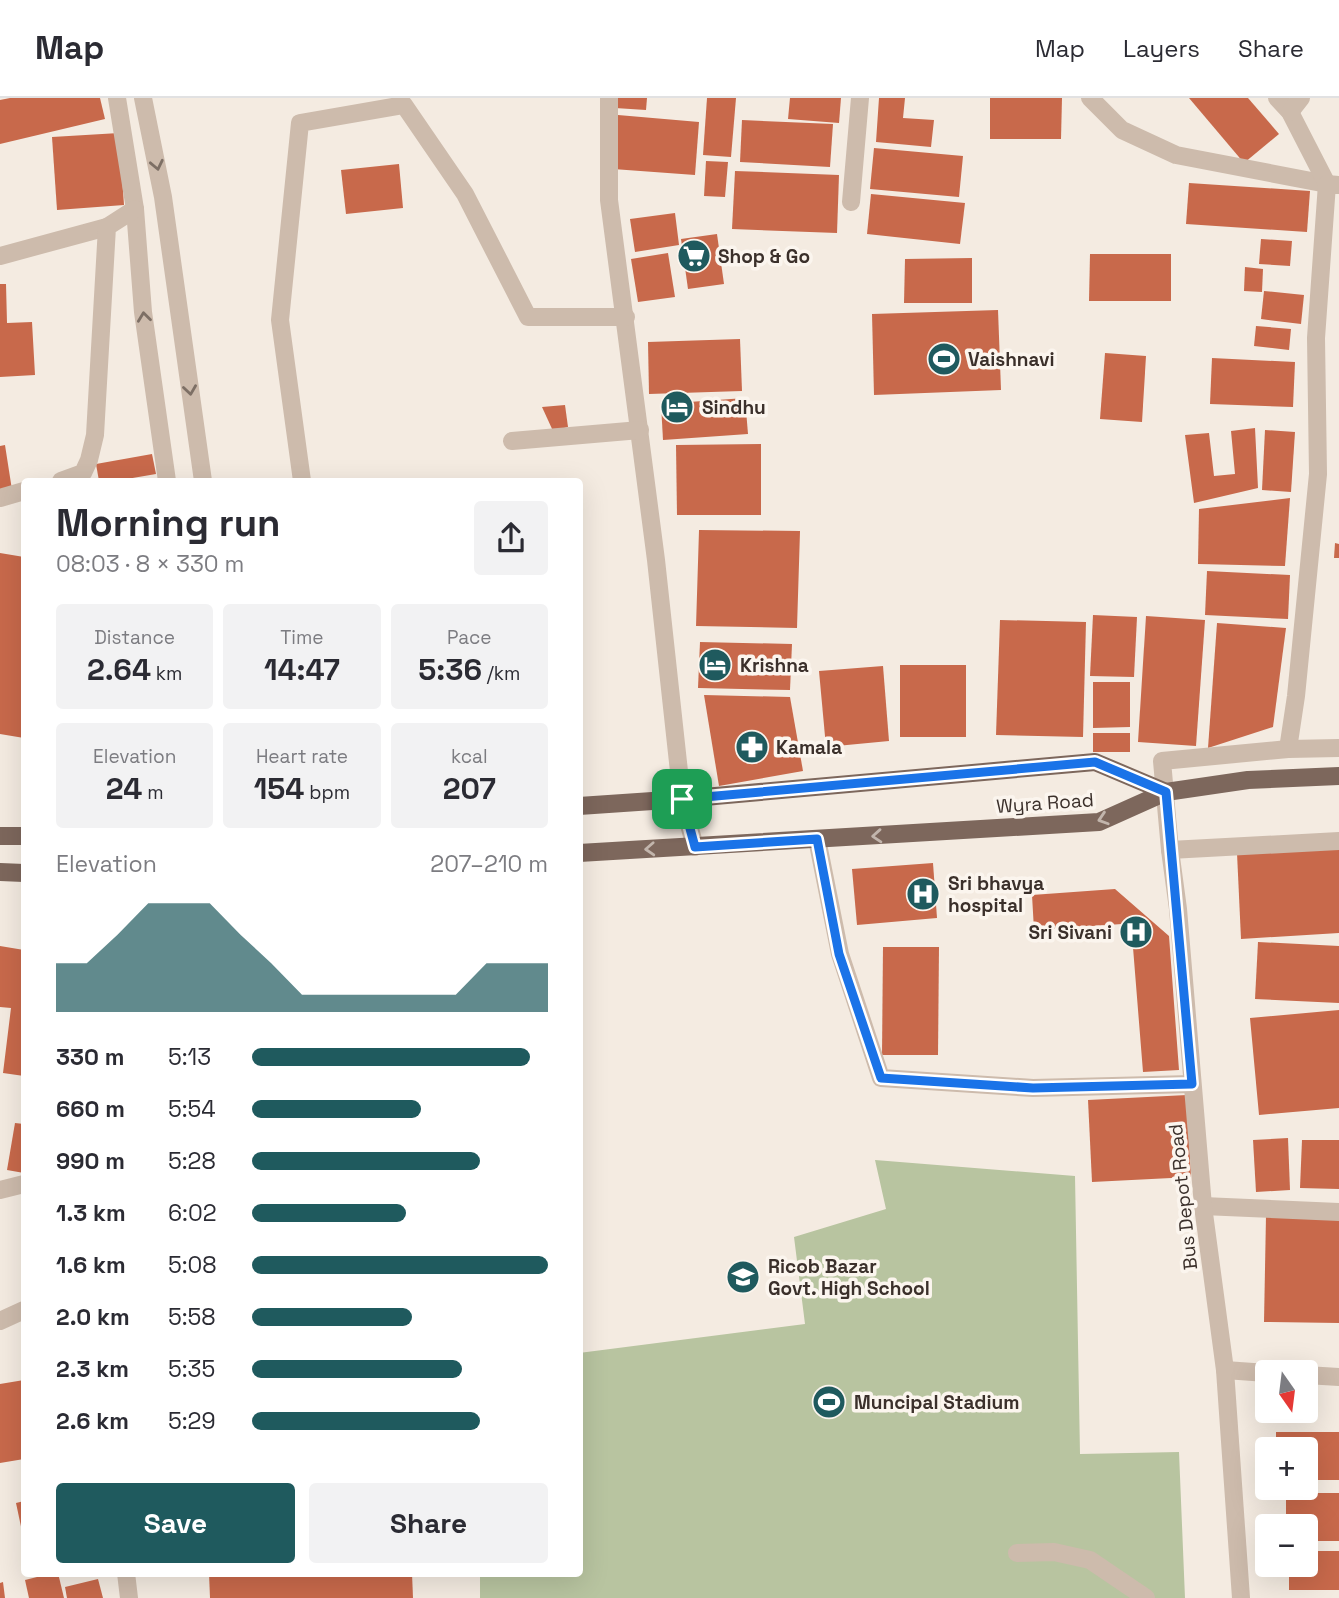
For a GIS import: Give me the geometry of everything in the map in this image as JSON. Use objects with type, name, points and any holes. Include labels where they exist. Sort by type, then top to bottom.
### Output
[{"type":"main road","name":"Wyra Road","points":[[583,806],[1095,762],[1166,792]]},
{"type":"main road","points":[[1166,792],[1248,780],[1339,776]]},
{"type":"main road","name":"Wyra Road","points":[[583,853],[1099,822],[1166,792]]},
{"type":"main road","points":[[0,836],[21,836]]},
{"type":"main road","points":[[0,872],[21,873]]},
{"type":"street","points":[[117,98],[135,209],[143,312],[167,478]]},
{"type":"street","points":[[143,98],[163,197],[203,478]]},
{"type":"street","points":[[609,98],[609,200],[640,430],[682,799],[695,847]]},
{"type":"street","points":[[851,202],[860,98]]},
{"type":"street","points":[[1090,98],[1122,130],[1176,155],[1333,185]]},
{"type":"street","points":[[1277,98],[1296,105],[1333,185],[1316,338],[1318,474],[1288,749],[1339,748]]},
{"type":"street","points":[[302,478],[280,320],[300,123],[404,105],[465,194],[528,317],[626,317]]},
{"type":"street","points":[[0,256],[107,227],[135,209]]},
{"type":"street","points":[[69,478],[83,473],[95,435],[107,227]]},
{"type":"street","points":[[512,440],[640,430]]},
{"type":"street","points":[[0,498],[21,492]]},
{"type":"street","name":"Bus Depot Road","points":[[1241,1598],[1225,1370],[1203,1206],[1178,909],[1162,761],[1288,749]]},
{"type":"street","points":[[817,839],[839,954],[881,1078],[1033,1088],[1192,1084]]},
{"type":"street","points":[[1170,850],[1339,841]]},
{"type":"street","points":[[0,1190],[21,1185]]},
{"type":"street","points":[[1203,1206],[1339,1212]]},
{"type":"street","points":[[0,1321],[21,1311]]},
{"type":"street","points":[[1225,1370],[1255,1372]]},
{"type":"street","points":[[1318,1376],[1339,1377]]},
{"type":"street","points":[[1017,1553],[1054,1552],[1090,1560],[1146,1598]]},
{"type":"street","points":[[126,1577],[129,1598]]},
{"type":"green space","name":"Muncipal Stadium","points":[[875,1160],[1075,1176],[1080,1454],[1179,1452],[1185,1598],[480,1598],[480,1577],[583,1577],[583,1352],[805,1324],[794,1237],[886,1209]]},
{"type":"building","points":[[100,98],[105,119],[0,144],[0,100]]},
{"type":"building","points":[[616,98],[647,98],[646,110],[615,108]]},
{"type":"building","points":[[707,98],[736,98],[731,157],[703,155]]},
{"type":"building","points":[[790,98],[841,98],[839,123],[788,119]]},
{"type":"building","points":[[879,98],[905,98],[903,118],[934,120],[931,147],[876,142]]},
{"type":"building","points":[[990,98],[1062,98],[1061,139],[990,139]]},
{"type":"building","points":[[1189,98],[1248,98],[1279,134],[1244,163]]},
{"type":"building","points":[[618,115],[699,122],[695,175],[613,169]]},
{"type":"building","points":[[742,120],[833,124],[830,167],[740,162]]},
{"type":"building","points":[[119,133],[124,205],[57,210],[52,137]]},
{"type":"building","points":[[874,148],[963,156],[959,197],[870,189]]},
{"type":"building","points":[[706,161],[728,162],[725,197],[704,196]]},
{"type":"building","points":[[399,164],[403,208],[346,214],[341,170]]},
{"type":"building","points":[[735,171],[839,175],[837,233],[732,229]]},
{"type":"building","points":[[1189,183],[1310,191],[1307,232],[1186,224]]},
{"type":"building","points":[[871,194],[965,203],[960,244],[867,234]]},
{"type":"building","points":[[675,213],[679,245],[635,252],[630,219]]},
{"type":"building","points":[[717,234],[724,284],[688,289],[681,239]]},
{"type":"building","points":[[1261,239],[1292,241],[1290,266],[1259,264]]},
{"type":"building","points":[[668,253],[675,297],[638,302],[631,259]]},
{"type":"building","points":[[1090,254],[1171,254],[1171,301],[1089,301]]},
{"type":"building","points":[[972,258],[972,303],[904,303],[905,259]]},
{"type":"building","points":[[1245,267],[1263,269],[1262,292],[1244,291]]},
{"type":"building","points":[[0,284],[6,284],[7,323],[32,322],[35,375],[0,377]]},
{"type":"building","points":[[1264,291],[1304,295],[1301,324],[1261,319]]},
{"type":"building","points":[[998,310],[1001,390],[874,395],[872,314]]},
{"type":"building","points":[[1256,326],[1291,329],[1289,350],[1254,346]]},
{"type":"building","points":[[740,339],[742,391],[649,394],[648,342]]},
{"type":"building","points":[[1105,353],[1146,356],[1142,422],[1100,419]]},
{"type":"building","points":[[1212,358],[1295,362],[1293,407],[1210,404]]},
{"type":"building","points":[[745,398],[748,434],[663,440],[661,404]]},
{"type":"building","points":[[565,405],[568,427],[553,431],[542,407]]},
{"type":"building","points":[[1255,428],[1258,488],[1194,503],[1185,435],[1209,433],[1214,476],[1235,474],[1231,431]]},
{"type":"building","points":[[1265,430],[1295,432],[1291,492],[1262,490]]},
{"type":"building","points":[[761,444],[761,515],[677,515],[676,445]]},
{"type":"building","points":[[5,445],[12,490],[0,493],[0,446]]},
{"type":"building","points":[[152,454],[156,474],[133,478],[98,478],[96,464]]},
{"type":"building","points":[[1290,498],[1285,566],[1198,564],[1199,509]]},
{"type":"building","points":[[699,530],[800,531],[797,628],[696,626]]},
{"type":"building","points":[[1335,543],[1339,544],[1339,558],[1334,558]]},
{"type":"building","points":[[0,553],[21,556],[21,738],[0,734]]},
{"type":"building","points":[[1207,571],[1290,575],[1288,619],[1205,615]]},
{"type":"building","points":[[1093,615],[1137,617],[1134,677],[1090,676]]},
{"type":"building","points":[[1146,616],[1205,620],[1196,746],[1138,742]]},
{"type":"building","points":[[1000,620],[1086,622],[1083,737],[996,735]]},
{"type":"building","points":[[1217,623],[1286,628],[1273,727],[1208,748]]},
{"type":"building","points":[[700,642],[792,644],[790,690],[698,688]]},
{"type":"building","points":[[900,665],[966,665],[966,737],[900,737]]},
{"type":"building","points":[[883,666],[889,741],[826,747],[819,671]]},
{"type":"building","points":[[1093,682],[1130,682],[1130,727],[1093,728]]},
{"type":"building","points":[[704,695],[790,697],[803,771],[719,786]]},
{"type":"building","points":[[1093,733],[1130,733],[1130,752],[1093,752]]},
{"type":"building","points":[[1339,848],[1339,933],[1241,939],[1237,853]]},
{"type":"building","points":[[933,863],[937,918],[857,925],[852,869]]},
{"type":"building","points":[[1115,889],[1169,936],[1179,1070],[1143,1072],[1132,935],[1122,924],[1034,930],[1032,895]]},
{"type":"building","points":[[1258,942],[1339,946],[1339,1003],[1255,999]]},
{"type":"building","points":[[0,946],[21,950],[21,1076],[3,1073],[11,1008],[0,1007]]},
{"type":"building","points":[[883,947],[939,947],[938,1055],[882,1055]]},
{"type":"building","points":[[1339,1010],[1339,1108],[1259,1115],[1250,1018]]},
{"type":"building","points":[[1187,1095],[1191,1177],[1092,1182],[1088,1100]]},
{"type":"building","points":[[15,1123],[21,1124],[21,1172],[7,1170]]},
{"type":"building","points":[[1288,1138],[1290,1190],[1256,1192],[1253,1140]]},
{"type":"building","points":[[1302,1140],[1339,1140],[1339,1189],[1300,1188]]},
{"type":"building","points":[[1266,1216],[1339,1217],[1339,1323],[1264,1322]]},
{"type":"building","points":[[21,1380],[21,1460],[0,1463],[0,1384]]},
{"type":"building","points":[[1276,1432],[1339,1432],[1339,1480],[1318,1480],[1318,1437],[1276,1437]]},
{"type":"building","points":[[1318,1493],[1339,1493],[1339,1541],[1318,1541],[1318,1514],[1286,1514],[1286,1500],[1318,1500]]},
{"type":"building","points":[[21,1502],[21,1527],[16,1503]]},
{"type":"building","points":[[1318,1551],[1339,1551],[1339,1590],[1289,1590],[1289,1577],[1318,1577]]},
{"type":"building","points":[[59,1577],[64,1598],[29,1598],[25,1580]]},
{"type":"building","points":[[209,1577],[412,1577],[413,1598],[210,1598]]},
{"type":"building","points":[[98,1579],[103,1598],[67,1598],[65,1587]]},
{"type":"building","points":[[3,1582],[5,1598],[0,1598],[0,1583]]},
{"type":"place","name":"Shop & Go","points":[[694,256]]},
{"type":"place","name":"Vaishnavi","points":[[944,359]]},
{"type":"place","name":"Sindhu","points":[[677,407]]},
{"type":"place","name":"Krishna","points":[[715,665]]},
{"type":"place","name":"Kamala","points":[[752,747]]},
{"type":"place","name":"Sri bhavya hospital","points":[[923,894]]},
{"type":"place","name":"Sri Sivani","points":[[1136,932]]},
{"type":"place","name":"Ricob Bazar Govt. High School","points":[[743,1277]]},
{"type":"place","name":"Muncipal Stadium","points":[[829,1402]]},
{"type":"route","points":[[1095,762],[1166,792],[1192,1084],[1033,1088],[881,1078],[839,954],[817,839],[695,847],[682,799],[1095,762]]}]
